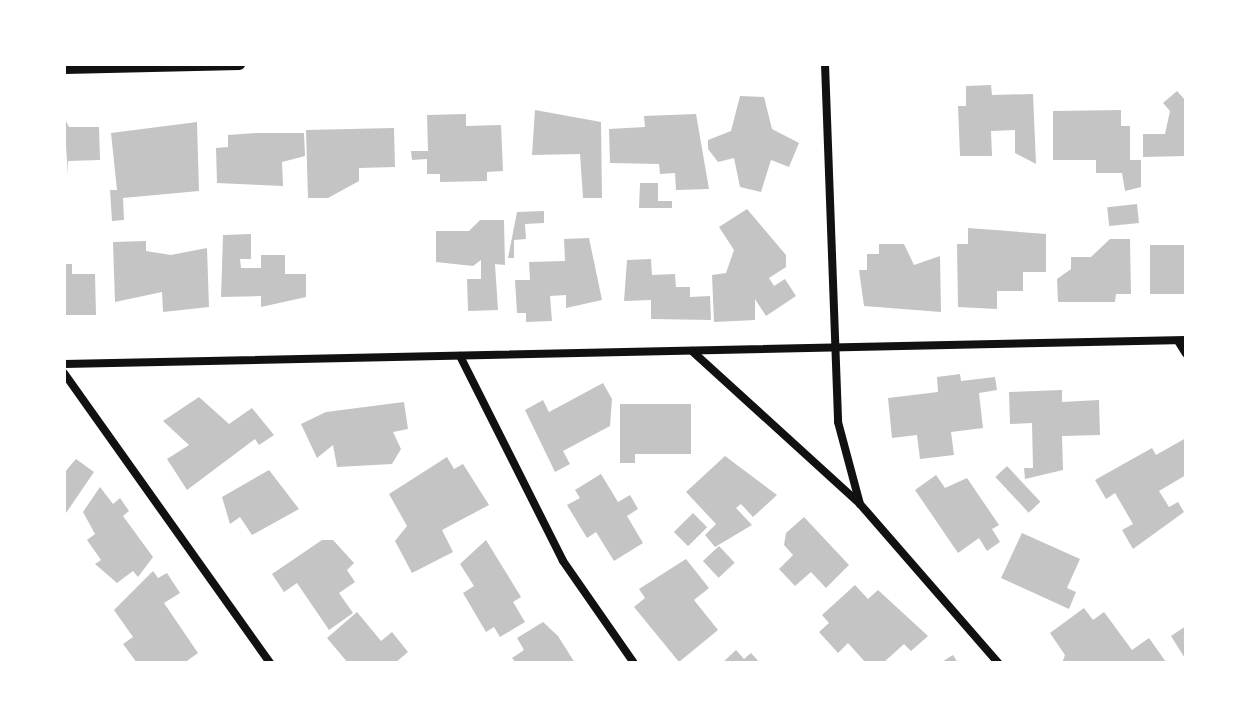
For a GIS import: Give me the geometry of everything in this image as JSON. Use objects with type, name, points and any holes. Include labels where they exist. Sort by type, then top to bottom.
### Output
[{"type":"street","points":[[64,68],[239,64]]},
{"type":"street","points":[[825,64],[838,422],[860,504]]},
{"type":"street","points":[[64,364],[1182,340],[1186,354]]},
{"type":"street","points":[[691,351],[860,504],[998,663]]},
{"type":"street","points":[[460,356],[563,561],[634,663]]},
{"type":"street","points":[[64,373],[270,663]]},
{"type":"building","points":[[991,85],[992,95],[1033,94],[1036,164],[1015,153],[1015,130],[991,131],[992,156],[960,156],[958,106],[966,106],[966,86]]},
{"type":"building","points":[[1177,91],[1186,101],[1186,156],[1143,157],[1143,134],[1165,134],[1170,111],[1163,103]]},
{"type":"building","points":[[740,96],[764,97],[772,129],[799,143],[789,167],[771,160],[761,192],[740,187],[734,158],[718,162],[708,149],[708,140],[731,131]]},
{"type":"building","points":[[535,110],[601,122],[602,198],[583,198],[580,154],[532,155]]},
{"type":"building","points":[[1121,110],[1121,126],[1130,126],[1130,160],[1141,160],[1141,187],[1125,191],[1122,173],[1096,173],[1096,160],[1053,160],[1053,111]]},
{"type":"building","points":[[466,114],[466,126],[501,125],[503,171],[487,172],[487,181],[440,182],[440,174],[427,174],[427,159],[412,160],[411,151],[428,151],[427,115]]},
{"type":"building","points":[[696,114],[709,189],[676,190],[675,173],[660,174],[659,164],[610,163],[609,129],[645,127],[644,116]]},
{"type":"building","points":[[64,117],[69,127],[99,127],[100,160],[68,161],[68,175]]},
{"type":"building","points":[[197,122],[199,191],[123,198],[124,220],[112,221],[110,190],[117,190],[111,133]]},
{"type":"building","points":[[394,128],[395,167],[359,168],[359,181],[328,198],[308,198],[306,130]]},
{"type":"building","points":[[304,133],[305,156],[282,162],[283,186],[217,183],[216,148],[228,147],[228,135]]},
{"type":"building","points":[[640,183],[658,183],[658,201],[672,201],[672,208],[639,208]]},
{"type":"building","points":[[1137,204],[1139,223],[1109,226],[1107,207]]},
{"type":"building","points":[[747,209],[786,255],[786,267],[769,278],[774,286],[785,279],[796,296],[766,316],[755,299],[755,320],[714,322],[712,275],[726,273],[734,250],[719,227]]},
{"type":"building","points":[[544,211],[544,223],[525,224],[526,239],[514,240],[514,258],[508,258],[517,212]]},
{"type":"building","points":[[480,220],[504,220],[505,265],[495,264],[498,310],[468,311],[467,279],[481,279],[481,260],[473,266],[436,262],[436,231],[469,231]]},
{"type":"building","points":[[968,228],[1046,234],[1046,272],[1023,272],[1023,291],[997,291],[997,309],[958,307],[957,244],[968,244]]},
{"type":"building","points":[[251,234],[251,259],[240,259],[241,268],[261,268],[261,255],[285,255],[285,274],[306,274],[306,297],[261,307],[261,296],[221,297],[223,235]]},
{"type":"building","points":[[589,238],[602,300],[566,308],[566,295],[550,296],[552,321],[526,322],[526,313],[517,313],[515,280],[530,280],[529,262],[565,261],[564,239]]},
{"type":"building","points":[[1110,239],[1130,239],[1131,294],[1116,294],[1115,302],[1058,302],[1057,279],[1071,269],[1071,257],[1091,257]]},
{"type":"building","points":[[146,241],[146,251],[171,255],[207,248],[209,307],[163,312],[162,292],[115,302],[113,242]]},
{"type":"building","points":[[879,244],[904,244],[914,265],[940,256],[941,312],[864,306],[859,270],[867,270],[867,254],[879,254]]},
{"type":"building","points":[[1150,245],[1186,245],[1186,294],[1150,294]]},
{"type":"building","points":[[651,259],[652,275],[675,274],[676,287],[690,287],[690,297],[710,296],[711,320],[651,319],[651,300],[624,301],[627,260]]},
{"type":"building","points":[[64,264],[72,264],[72,274],[95,274],[96,315],[64,315]]},
{"type":"building","points":[[960,374],[961,381],[995,377],[997,390],[979,393],[983,428],[951,432],[954,455],[920,459],[917,435],[892,438],[888,398],[938,392],[937,377]]},
{"type":"building","points":[[603,383],[612,399],[610,426],[563,451],[570,464],[555,472],[525,410],[543,400],[549,412]]},
{"type":"building","points":[[1062,390],[1062,402],[1099,400],[1100,435],[1062,436],[1063,470],[1025,479],[1024,468],[1033,468],[1032,423],[1010,424],[1009,392]]},
{"type":"building","points":[[199,397],[229,424],[252,408],[274,435],[259,445],[255,439],[187,490],[167,459],[189,445],[163,421]]},
{"type":"building","points":[[404,402],[408,429],[393,432],[401,449],[392,464],[337,467],[333,445],[317,458],[301,424],[326,412]]},
{"type":"building","points":[[620,404],[691,404],[691,454],[635,454],[635,463],[620,463]]},
{"type":"building","points":[[1186,438],[1186,475],[1159,491],[1169,507],[1178,502],[1184,512],[1133,549],[1122,530],[1133,524],[1115,493],[1106,499],[1095,480],[1152,448],[1156,455]]},
{"type":"building","points":[[725,456],[777,495],[753,517],[741,504],[736,508],[752,525],[715,547],[705,535],[716,524],[686,492]]},
{"type":"building","points":[[447,457],[454,469],[463,464],[489,505],[442,530],[453,552],[412,573],[395,541],[407,526],[389,494]]},
{"type":"building","points":[[76,459],[94,472],[64,516],[64,473]]},
{"type":"building","points":[[1007,466],[1040,502],[1029,513],[995,477]]},
{"type":"building","points":[[269,470],[299,509],[252,535],[240,517],[230,524],[222,497]]},
{"type":"building","points":[[601,474],[618,502],[630,495],[638,509],[627,516],[643,543],[614,561],[596,532],[587,538],[567,505],[580,498],[575,490]]},
{"type":"building","points":[[936,475],[945,488],[967,478],[999,525],[992,529],[1000,542],[987,551],[979,538],[958,553],[915,490]]},
{"type":"building","points":[[100,487],[113,504],[120,498],[129,511],[123,516],[153,557],[138,577],[133,571],[117,583],[95,564],[101,560],[87,540],[95,534],[83,512]]},
{"type":"building","points":[[693,513],[707,527],[688,546],[674,532]]},
{"type":"building","points":[[804,517],[849,565],[826,588],[811,572],[795,586],[779,569],[793,555],[784,545],[786,533]]},
{"type":"building","points":[[1022,533],[1080,559],[1067,588],[1076,592],[1069,609],[1001,578]]},
{"type":"building","points":[[322,540],[333,540],[354,563],[347,570],[355,582],[339,593],[353,613],[329,630],[297,583],[284,592],[272,574]]},
{"type":"building","points":[[486,540],[521,597],[513,602],[525,622],[500,637],[494,627],[486,632],[463,593],[474,586],[460,564]]},
{"type":"building","points":[[719,546],[735,563],[719,578],[703,561]]},
{"type":"building","points":[[686,559],[709,588],[694,600],[718,630],[679,662],[634,607],[645,598],[639,589]]},
{"type":"building","points":[[153,571],[158,578],[167,573],[180,593],[164,603],[198,653],[184,663],[137,663],[123,644],[133,637],[114,610]]},
{"type":"building","points":[[855,585],[868,599],[878,590],[928,636],[911,651],[904,644],[883,663],[866,663],[848,643],[838,653],[819,632],[829,623],[822,615]]},
{"type":"building","points":[[1084,608],[1093,620],[1104,612],[1132,650],[1149,638],[1166,662],[1062,663],[1065,655],[1050,633]]},
{"type":"building","points":[[357,612],[381,641],[392,632],[408,652],[395,663],[348,663],[327,638]]},
{"type":"building","points":[[543,622],[558,636],[575,663],[516,663],[512,658],[524,650],[517,638]]},
{"type":"building","points":[[1186,626],[1186,660],[1171,636]]},
{"type":"building","points":[[736,650],[744,659],[751,653],[760,663],[722,663]]},
{"type":"building","points":[[953,655],[958,663],[940,663]]}]
